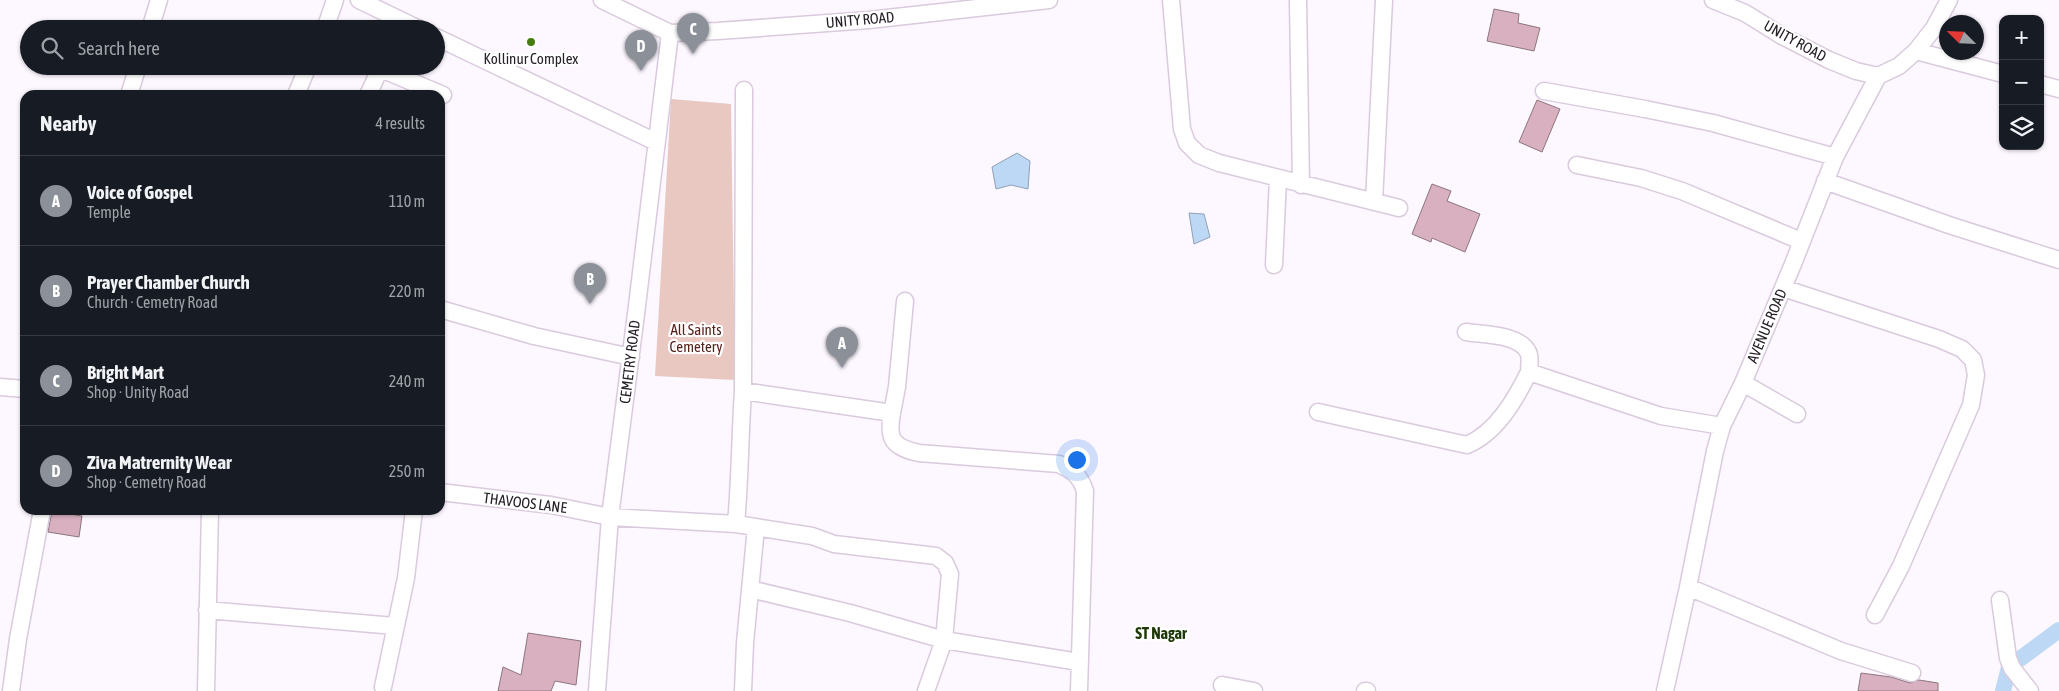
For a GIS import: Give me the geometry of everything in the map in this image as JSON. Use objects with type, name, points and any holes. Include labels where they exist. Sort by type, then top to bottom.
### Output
[{"type":"street","points":[[153,20],[159,0]]},
{"type":"street","points":[[328,20],[335,0]]},
{"type":"street","points":[[359,0],[400,20]]},
{"type":"street","points":[[602,0],[670,33]]},
{"type":"street","name":"UNITY ROAD","points":[[670,33],[869,20],[1049,0]]},
{"type":"street","points":[[1171,0],[1182,128],[1187,143],[1199,155],[1219,163],[1278,179],[1399,208]]},
{"type":"street","points":[[1298,0],[1301,185]]},
{"type":"street","points":[[1374,202],[1384,0]]},
{"type":"street","name":"UNITY ROAD","points":[[1713,0],[1745,12],[1782,36],[1829,60],[1856,71],[1878,76]]},
{"type":"street","points":[[1878,76],[1899,66],[1916,51],[1934,28],[1949,0]]},
{"type":"street","name":"CEMETRY ROAD","points":[[597,691],[610,517],[670,33]]},
{"type":"street","points":[[445,41],[656,142]]},
{"type":"street","points":[[1916,51],[1999,73]]},
{"type":"street","points":[[131,90],[135,75]]},
{"type":"street","points":[[298,90],[304,75]]},
{"type":"street","points":[[370,90],[374,75]]},
{"type":"street","points":[[396,75],[431,90]]},
{"type":"street","name":"AVENUE ROAD","points":[[1664,691],[1722,426],[1743,383],[1783,288],[1835,157],[1878,76]]},
{"type":"street","points":[[2044,85],[2059,89]]},
{"type":"street","points":[[736,524],[740,479],[742,391],[744,90]]},
{"type":"street","points":[[1544,91],[1713,123],[1835,157]]},
{"type":"street","points":[[1577,165],[1641,178],[1682,191],[1801,241]]},
{"type":"street","points":[[1274,265],[1278,179]]},
{"type":"street","points":[[1825,181],[1949,225],[2059,260]]},
{"type":"street","points":[[1783,288],[1939,339],[1962,349],[1973,360],[1976,375],[1971,405],[1901,566],[1875,614]]},
{"type":"street","points":[[905,301],[897,387],[889,427],[892,440],[902,450],[919,454],[1059,464],[1071,470],[1081,479],[1085,491],[1079,691]]},
{"type":"street","points":[[445,310],[534,336],[631,357]]},
{"type":"street","points":[[1318,412],[1467,445],[1480,440],[1490,431],[1516,397],[1529,372],[1530,354],[1522,344],[1510,339],[1466,332]]},
{"type":"street","points":[[1529,372],[1661,416],[1722,426]]},
{"type":"street","points":[[1743,383],[1797,414]]},
{"type":"street","points":[[0,387],[20,389]]},
{"type":"street","points":[[742,391],[892,412]]},
{"type":"street","name":"THAVOOS LANE","points":[[445,493],[551,505],[610,517],[736,524],[812,536],[834,544],[936,556],[945,563],[950,574],[944,640],[926,691]]},
{"type":"street","points":[[11,691],[18,639],[41,515]]},
{"type":"street","points":[[206,691],[210,515]]},
{"type":"street","points":[[383,687],[406,578],[413,515]]},
{"type":"street","points":[[742,691],[756,527]]},
{"type":"street","points":[[1688,587],[1841,651],[1912,673]]},
{"type":"street","points":[[750,589],[850,613],[944,640],[1079,662]]},
{"type":"street","points":[[2000,600],[2008,658],[2012,668],[2030,691]]},
{"type":"street","points":[[207,610],[395,626]]},
{"type":"street","points":[[1222,685],[1254,691]]},
{"type":"green space","name":"All Saints Cemetery","points":[[671,99],[731,104],[735,380],[655,376]]},
{"type":"water","points":[[1017,153],[1030,161],[1028,189],[1011,185],[996,189],[992,167]]},
{"type":"water","points":[[1189,213],[1204,214],[1210,237],[1194,244]]},
{"type":"building","points":[[1494,9],[1519,14],[1518,23],[1540,28],[1534,51],[1487,41]]},
{"type":"building","points":[[1537,100],[1560,109],[1542,152],[1519,142]]},
{"type":"building","points":[[1432,184],[1451,191],[1447,201],[1480,214],[1465,252],[1432,238],[1431,242],[1412,234]]},
{"type":"building","points":[[51,515],[82,516],[79,537],[48,532]]},
{"type":"building","points":[[528,633],[581,641],[576,685],[555,681],[551,691],[498,691],[503,667],[521,675]]},
{"type":"building","points":[[1861,673],[1891,677],[1910,683],[1919,680],[1938,683],[1938,691],[1858,691]]},
{"type":"waterway","points":[[2003,691],[2009,667],[2059,630]]},
{"type":"place","name":"Kollinur Complex","points":[[531,42]]},
{"type":"place","name":"Bright Mart","points":[[693,54]]},
{"type":"place","name":"Ziva Matrernity Wear","points":[[641,71]]},
{"type":"place","name":"Prayer Chamber Church","points":[[590,304]]},
{"type":"place","name":"Voice of Gospel","points":[[842,368]]},
{"type":"district","name":"ST Nagar","points":[[1161,633]]}]
